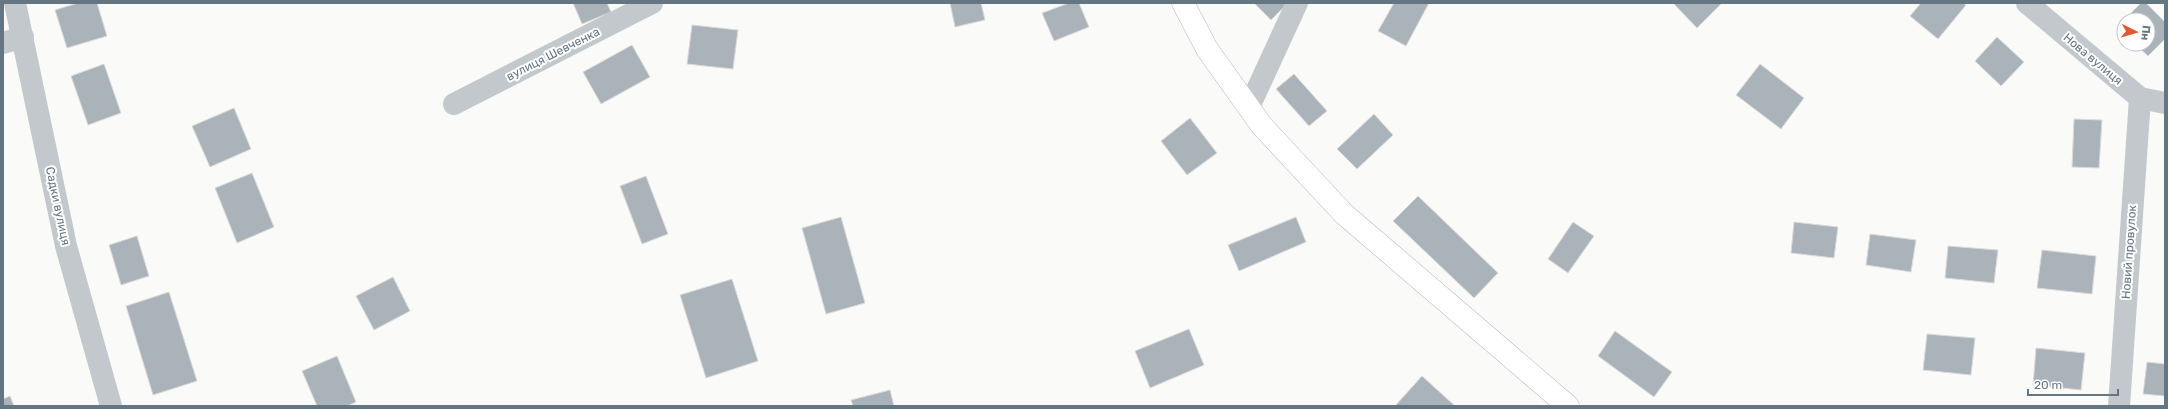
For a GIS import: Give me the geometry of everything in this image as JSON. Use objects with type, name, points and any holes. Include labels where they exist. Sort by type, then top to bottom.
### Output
[{"type":"main road","points":[[1183,3],[1207,48],[1262,126],[1344,214],[1568,406]]},
{"type":"street","name":"Садки вулиця","points":[[16,3],[13,40],[66,246],[111,406]]},
{"type":"street","name":"вулиця Шевченка","points":[[454,104],[652,3]]},
{"type":"street","points":[[1250,107],[1297,3]]},
{"type":"street","name":"Нова вулиця","points":[[2027,3],[2140,98],[2165,103]]},
{"type":"street","name":"Новий провулок","points":[[2119,406],[2140,98]]},
{"type":"building","points":[[78,3],[97,3],[107,36],[67,48],[55,10]]},
{"type":"building","points":[[573,3],[607,3],[611,12],[582,24]]},
{"type":"building","points":[[950,3],[981,3],[985,20],[955,27]]},
{"type":"building","points":[[1069,3],[1079,3],[1089,27],[1054,41],[1042,13]]},
{"type":"building","points":[[1254,3],[1288,3],[1271,20]]},
{"type":"building","points":[[1394,3],[1429,3],[1406,46],[1378,31]]},
{"type":"building","points":[[1673,3],[1722,3],[1697,28]]},
{"type":"building","points":[[1921,3],[1963,3],[1966,5],[1938,39],[1910,16]]},
{"type":"building","points":[[2141,3],[2146,3],[2155,12],[2132,12]]},
{"type":"building","points":[[2156,13],[2165,22],[2165,39],[2156,48]]},
{"type":"building","points":[[692,25],[738,30],[733,69],[687,64]]},
{"type":"building","points":[[1997,37],[2024,62],[2001,86],[1975,61]]},
{"type":"building","points":[[632,45],[650,77],[601,104],[583,72]]},
{"type":"building","points":[[2144,52],[2152,52],[2148,56]]},
{"type":"building","points":[[104,64],[121,113],[88,125],[71,76]]},
{"type":"building","points":[[1760,64],[1804,98],[1781,129],[1736,95]]},
{"type":"building","points":[[1294,74],[1327,111],[1309,126],[1276,89]]},
{"type":"building","points":[[234,108],[251,149],[210,167],[192,126]]},
{"type":"building","points":[[1374,114],[1393,135],[1357,169],[1337,149]]},
{"type":"building","points":[[1190,118],[1217,153],[1187,175],[1161,141]]},
{"type":"building","points":[[2074,119],[2102,120],[2099,168],[2072,167]]},
{"type":"building","points":[[252,173],[274,227],[237,243],[215,188]]},
{"type":"building","points":[[646,176],[668,234],[642,244],[620,186]]},
{"type":"building","points":[[1418,196],[1498,273],[1474,298],[1393,221]]},
{"type":"building","points":[[841,217],[865,303],[826,314],[802,228]]},
{"type":"building","points":[[1296,217],[1306,242],[1239,271],[1228,245]]},
{"type":"building","points":[[1573,222],[1594,236],[1568,273],[1548,259]]},
{"type":"building","points":[[1794,222],[1838,227],[1834,258],[1791,253]]},
{"type":"building","points":[[1870,234],[1916,240],[1911,272],[1866,265]]},
{"type":"building","points":[[137,236],[149,276],[121,285],[109,245]]},
{"type":"building","points":[[1948,246],[1998,250],[1994,283],[1945,278]]},
{"type":"building","points":[[2042,250],[2096,256],[2092,294],[2037,288]]},
{"type":"building","points":[[393,277],[410,311],[374,330],[356,296]]},
{"type":"building","points":[[732,279],[758,361],[706,378],[680,295]]},
{"type":"building","points":[[169,292],[197,381],[153,395],[126,306]]},
{"type":"building","points":[[1189,329],[1204,365],[1150,388],[1135,351]]},
{"type":"building","points":[[1615,331],[1672,372],[1654,397],[1598,356]]},
{"type":"building","points":[[1927,334],[1975,338],[1971,375],[1923,370]]},
{"type":"building","points":[[2036,348],[2085,353],[2081,390],[2033,385]]},
{"type":"building","points":[[337,356],[356,402],[347,406],[317,406],[302,371]]},
{"type":"building","points":[[2147,362],[2165,364],[2165,396],[2143,394]]},
{"type":"building","points":[[1422,376],[1455,406],[1395,406]]},
{"type":"building","points":[[890,390],[894,406],[853,406],[851,400]]},
{"type":"building","points":[[10,396],[14,406],[3,406],[3,399]]}]
